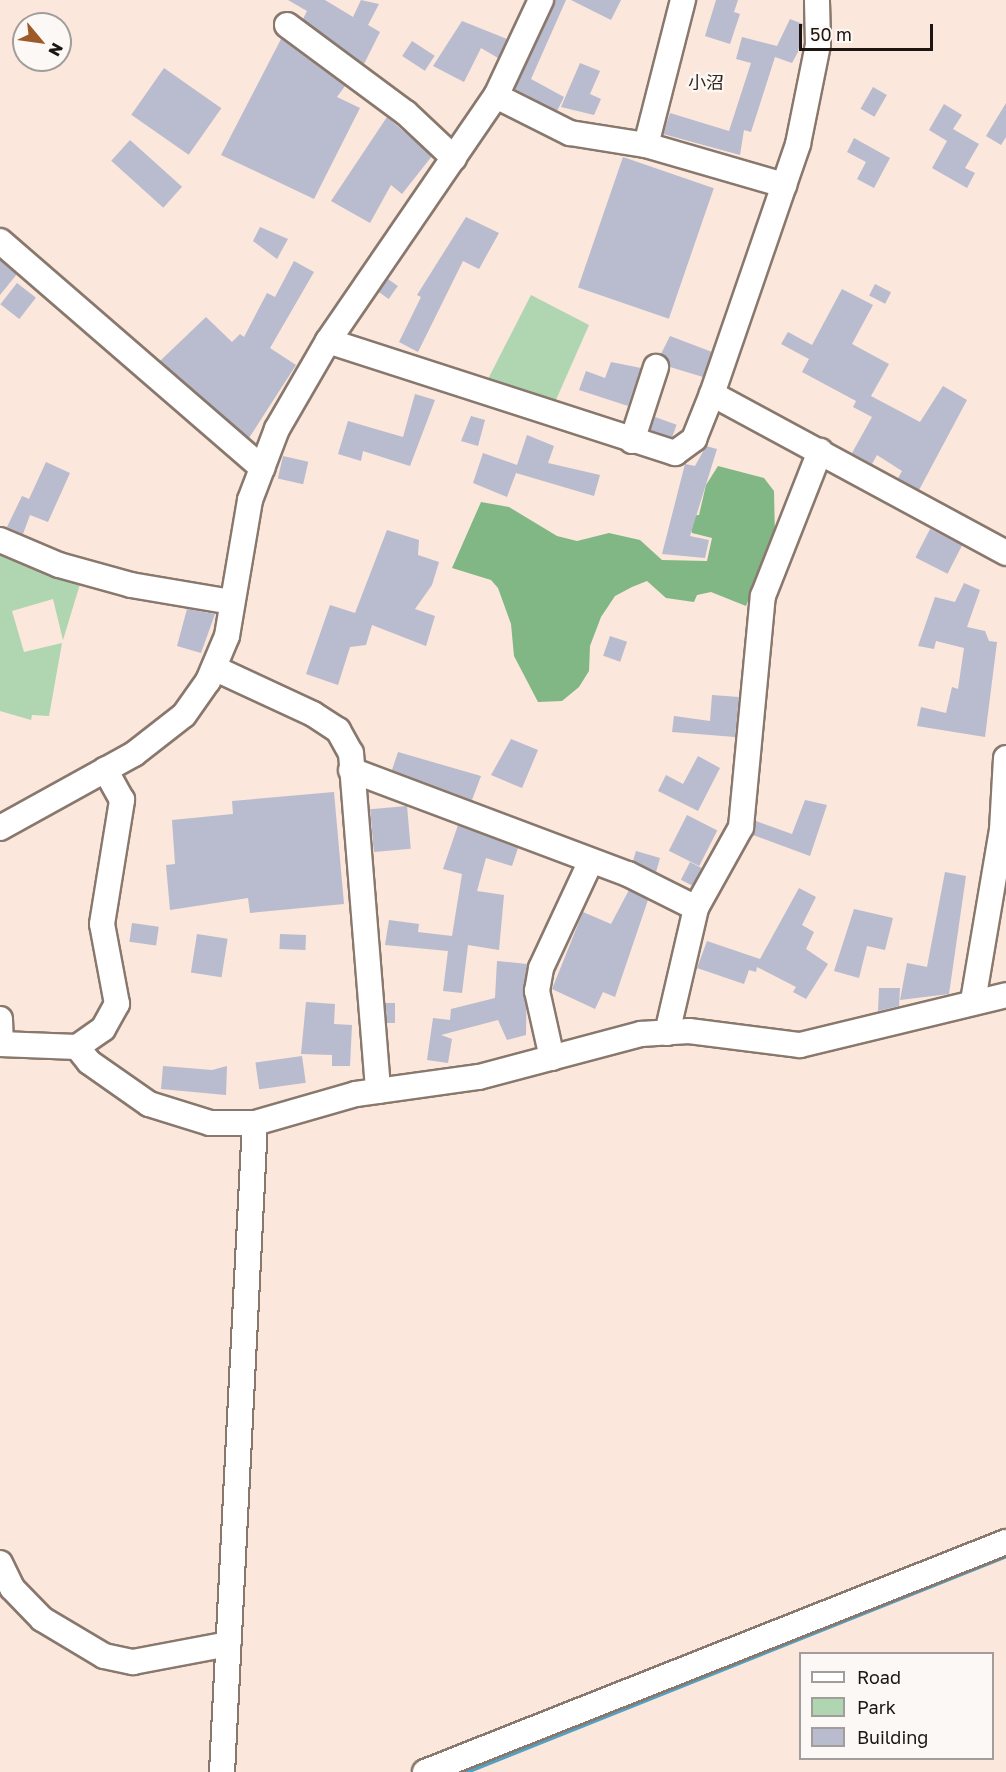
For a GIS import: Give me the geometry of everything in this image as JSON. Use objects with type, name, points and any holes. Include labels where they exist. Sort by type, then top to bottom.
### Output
[{"type":"street","points":[[0,828],[105,769],[184,715],[214,668],[232,602],[250,500],[277,429],[328,340],[496,96],[542,0]]},
{"type":"street","points":[[646,145],[683,0]]},
{"type":"street","points":[[328,340],[632,441],[675,453],[694,439],[712,394],[784,185],[813,81],[817,0]]},
{"type":"street","points":[[287,25],[406,113],[454,158]]},
{"type":"street","points":[[496,96],[570,133],[646,145],[784,185]]},
{"type":"street","points":[[0,242],[262,468]]},
{"type":"street","points":[[632,441],[656,367]]},
{"type":"street","points":[[712,394],[1006,553]]},
{"type":"street","points":[[667,1032],[696,908],[741,827],[763,596],[820,452]]},
{"type":"street","points":[[0,540],[59,565],[130,585],[232,602]]},
{"type":"street","points":[[214,668],[338,730],[351,753],[378,1091]]},
{"type":"street","points":[[973,1001],[1002,830],[1006,758]]},
{"type":"street","points":[[0,1019],[0,1044],[77,1047],[103,1029],[117,1004],[102,924],[122,800],[105,769]]},
{"type":"street","points":[[351,770],[591,861],[696,908]]},
{"type":"street","points":[[552,1058],[537,991],[541,969],[591,861]]},
{"type":"street","points":[[77,1047],[88,1062],[149,1104],[210,1123],[255,1123],[378,1091],[479,1077],[667,1032],[800,1045],[914,1022],[973,1001],[1006,995]]},
{"type":"street","points":[[222,1772],[255,1123]]},
{"type":"street","points":[[425,1772],[1006,1542]]},
{"type":"street","points":[[0,1563],[12,1588],[42,1619],[104,1656],[133,1662],[228,1644]]},
{"type":"green space","points":[[531,295],[589,325],[555,402],[486,383]]},
{"type":"green space","points":[[718,466],[764,478],[774,491],[775,539],[746,606],[711,592],[697,595],[694,602],[666,598],[647,581],[632,587],[615,596],[601,617],[590,646],[589,671],[579,687],[562,701],[538,702],[514,656],[511,624],[498,588],[491,580],[452,568],[481,502],[509,507],[557,536],[577,541],[609,533],[640,540],[662,560],[707,561],[712,538],[692,533],[687,516],[699,515],[706,485]]},
{"type":"green space","points":[[0,549],[80,584],[63,640],[53,599],[12,611],[24,652],[62,643],[49,716],[32,715],[31,720],[0,711]]},
{"type":"building","points":[[288,0],[325,0],[353,17],[361,0],[379,4],[368,25],[380,32],[364,64],[303,19],[307,11]]},
{"type":"building","points":[[555,0],[566,0],[531,79],[564,97],[557,111],[515,89]]},
{"type":"building","points":[[571,0],[621,0],[611,20]]},
{"type":"building","points":[[716,0],[738,0],[734,12],[740,14],[730,44],[705,36]]},
{"type":"building","points":[[790,19],[803,24],[798,52],[792,63],[775,57],[751,132],[744,130],[740,155],[663,134],[670,113],[729,131],[751,63],[736,59],[742,37],[777,46]]},
{"type":"building","points":[[462,21],[507,39],[498,58],[481,48],[464,82],[433,66]]},
{"type":"building","points":[[281,39],[345,86],[337,97],[360,108],[314,199],[221,155]]},
{"type":"building","points":[[412,41],[435,56],[425,71],[402,56]]},
{"type":"building","points":[[580,63],[600,71],[590,94],[601,99],[594,115],[561,107]]},
{"type":"building","points":[[164,68],[221,108],[189,155],[131,115]]},
{"type":"building","points":[[873,87],[887,95],[874,117],[860,109]]},
{"type":"building","points":[[1006,103],[1006,137],[1001,145],[986,136]]},
{"type":"building","points":[[944,104],[962,115],[953,129],[979,144],[965,168],[975,173],[967,188],[932,168],[947,141],[929,130]]},
{"type":"building","points":[[387,117],[432,156],[402,194],[391,185],[370,223],[331,201]]},
{"type":"building","points":[[854,138],[890,158],[874,188],[857,179],[866,162],[847,152]]},
{"type":"building","points":[[130,140],[182,187],[163,208],[111,161]]},
{"type":"building","points":[[623,157],[714,188],[669,319],[578,287]]},
{"type":"building","points":[[466,217],[499,233],[479,269],[463,261],[418,352],[399,342],[421,297],[417,295]]},
{"type":"building","points":[[260,227],[288,239],[277,259],[253,241]]},
{"type":"building","points":[[0,260],[17,274],[0,295]]},
{"type":"building","points":[[294,261],[314,272],[270,348],[296,365],[249,438],[160,361],[206,317],[232,342],[240,334],[244,337],[267,293],[275,297]]},
{"type":"building","points":[[388,279],[398,286],[389,299],[379,292]]},
{"type":"building","points":[[17,283],[36,298],[19,319],[0,304]]},
{"type":"building","points":[[875,284],[891,292],[885,304],[869,296]]},
{"type":"building","points":[[842,289],[873,305],[852,344],[889,364],[871,396],[920,422],[943,386],[967,400],[919,490],[898,478],[902,471],[877,455],[872,464],[852,453],[872,417],[853,407],[856,401],[802,372],[809,359],[781,344],[788,332],[812,345]]},
{"type":"building","points":[[670,336],[712,352],[703,377],[670,367],[661,354]]},
{"type":"building","points":[[611,362],[641,368],[628,406],[579,390],[586,371],[605,378]]},
{"type":"building","points":[[415,394],[435,400],[410,466],[363,451],[361,461],[338,454],[348,421],[403,437]]},
{"type":"building","points":[[471,416],[485,420],[478,446],[461,441]]},
{"type":"building","points":[[655,417],[677,425],[672,438],[650,430]]},
{"type":"building","points":[[527,435],[554,446],[548,463],[600,475],[594,496],[516,473],[507,497],[473,483],[483,453],[517,465]]},
{"type":"building","points":[[706,446],[717,449],[690,536],[709,540],[705,558],[662,554],[685,464],[695,466]]},
{"type":"building","points":[[283,456],[308,462],[303,484],[278,478]]},
{"type":"building","points":[[46,462],[70,473],[48,522],[30,515],[23,534],[7,527],[22,496],[29,499]]},
{"type":"building","points":[[930,529],[962,545],[948,574],[915,558]]},
{"type":"building","points":[[387,530],[419,540],[418,555],[439,562],[432,585],[415,609],[435,616],[426,646],[372,625],[366,645],[350,647],[338,685],[306,674],[330,605],[355,613]]},
{"type":"building","points":[[964,583],[980,590],[967,627],[985,631],[989,641],[997,642],[985,737],[917,726],[921,707],[946,713],[952,687],[958,689],[964,648],[936,641],[934,649],[918,646],[935,597],[955,602]]},
{"type":"building","points":[[187,609],[215,614],[201,653],[177,646]]},
{"type":"building","points":[[610,636],[627,642],[620,662],[603,656]]},
{"type":"building","points":[[712,695],[739,697],[735,737],[672,732],[674,716],[710,721]]},
{"type":"building","points":[[511,739],[538,750],[522,788],[491,775]]},
{"type":"building","points":[[398,752],[481,776],[472,800],[392,770]]},
{"type":"building","points":[[698,756],[720,768],[698,811],[658,791],[666,775],[683,784]]},
{"type":"building","points":[[334,792],[344,904],[250,913],[248,898],[170,910],[166,865],[175,864],[172,820],[233,814],[232,801]]},
{"type":"building","points":[[805,800],[827,805],[810,856],[753,835],[756,821],[792,834]]},
{"type":"building","points":[[407,806],[411,849],[374,852],[370,809]]},
{"type":"building","points":[[687,815],[717,830],[699,866],[669,851]]},
{"type":"building","points":[[458,825],[518,848],[512,866],[486,858],[477,891],[504,895],[499,950],[468,945],[462,993],[443,991],[448,951],[385,945],[389,920],[419,924],[418,932],[452,936],[462,874],[443,869]]},
{"type":"building","points":[[636,851],[660,858],[656,872],[633,861]]},
{"type":"building","points":[[690,862],[702,868],[693,886],[681,880]]},
{"type":"building","points":[[945,872],[966,876],[949,994],[900,1000],[907,963],[927,967]]},
{"type":"building","points":[[799,888],[816,897],[802,925],[814,932],[806,949],[828,964],[806,999],[793,992],[796,987],[757,967],[756,972],[749,970],[744,984],[697,968],[707,941],[760,959]]},
{"type":"building","points":[[629,890],[648,900],[615,997],[603,992],[595,1009],[552,989],[583,912],[611,924]]},
{"type":"building","points":[[854,909],[893,918],[885,950],[867,946],[859,978],[834,971]]},
{"type":"building","points":[[132,923],[159,927],[156,946],[129,942]]},
{"type":"building","points":[[197,934],[228,939],[222,977],[191,973]]},
{"type":"building","points":[[280,934],[306,935],[305,950],[279,949]]},
{"type":"building","points":[[497,961],[527,964],[526,1035],[507,1040],[498,1020],[441,1035],[452,1039],[448,1063],[427,1060],[433,1018],[450,1020],[451,1009],[495,998]]},
{"type":"building","points":[[879,988],[900,988],[899,1006],[878,1011]]},
{"type":"building","points":[[306,1002],[335,1004],[334,1024],[352,1025],[350,1066],[332,1066],[332,1055],[301,1054]]},
{"type":"building","points":[[385,1003],[395,1003],[395,1023],[385,1023]]},
{"type":"building","points":[[302,1056],[306,1083],[259,1089],[255,1063]]},
{"type":"building","points":[[163,1066],[212,1070],[227,1066],[226,1095],[161,1089]]},
{"type":"waterway","points":[[464,1772],[1006,1555]]},
{"type":"district","name":"小沼","points":[[706,82]]}]
